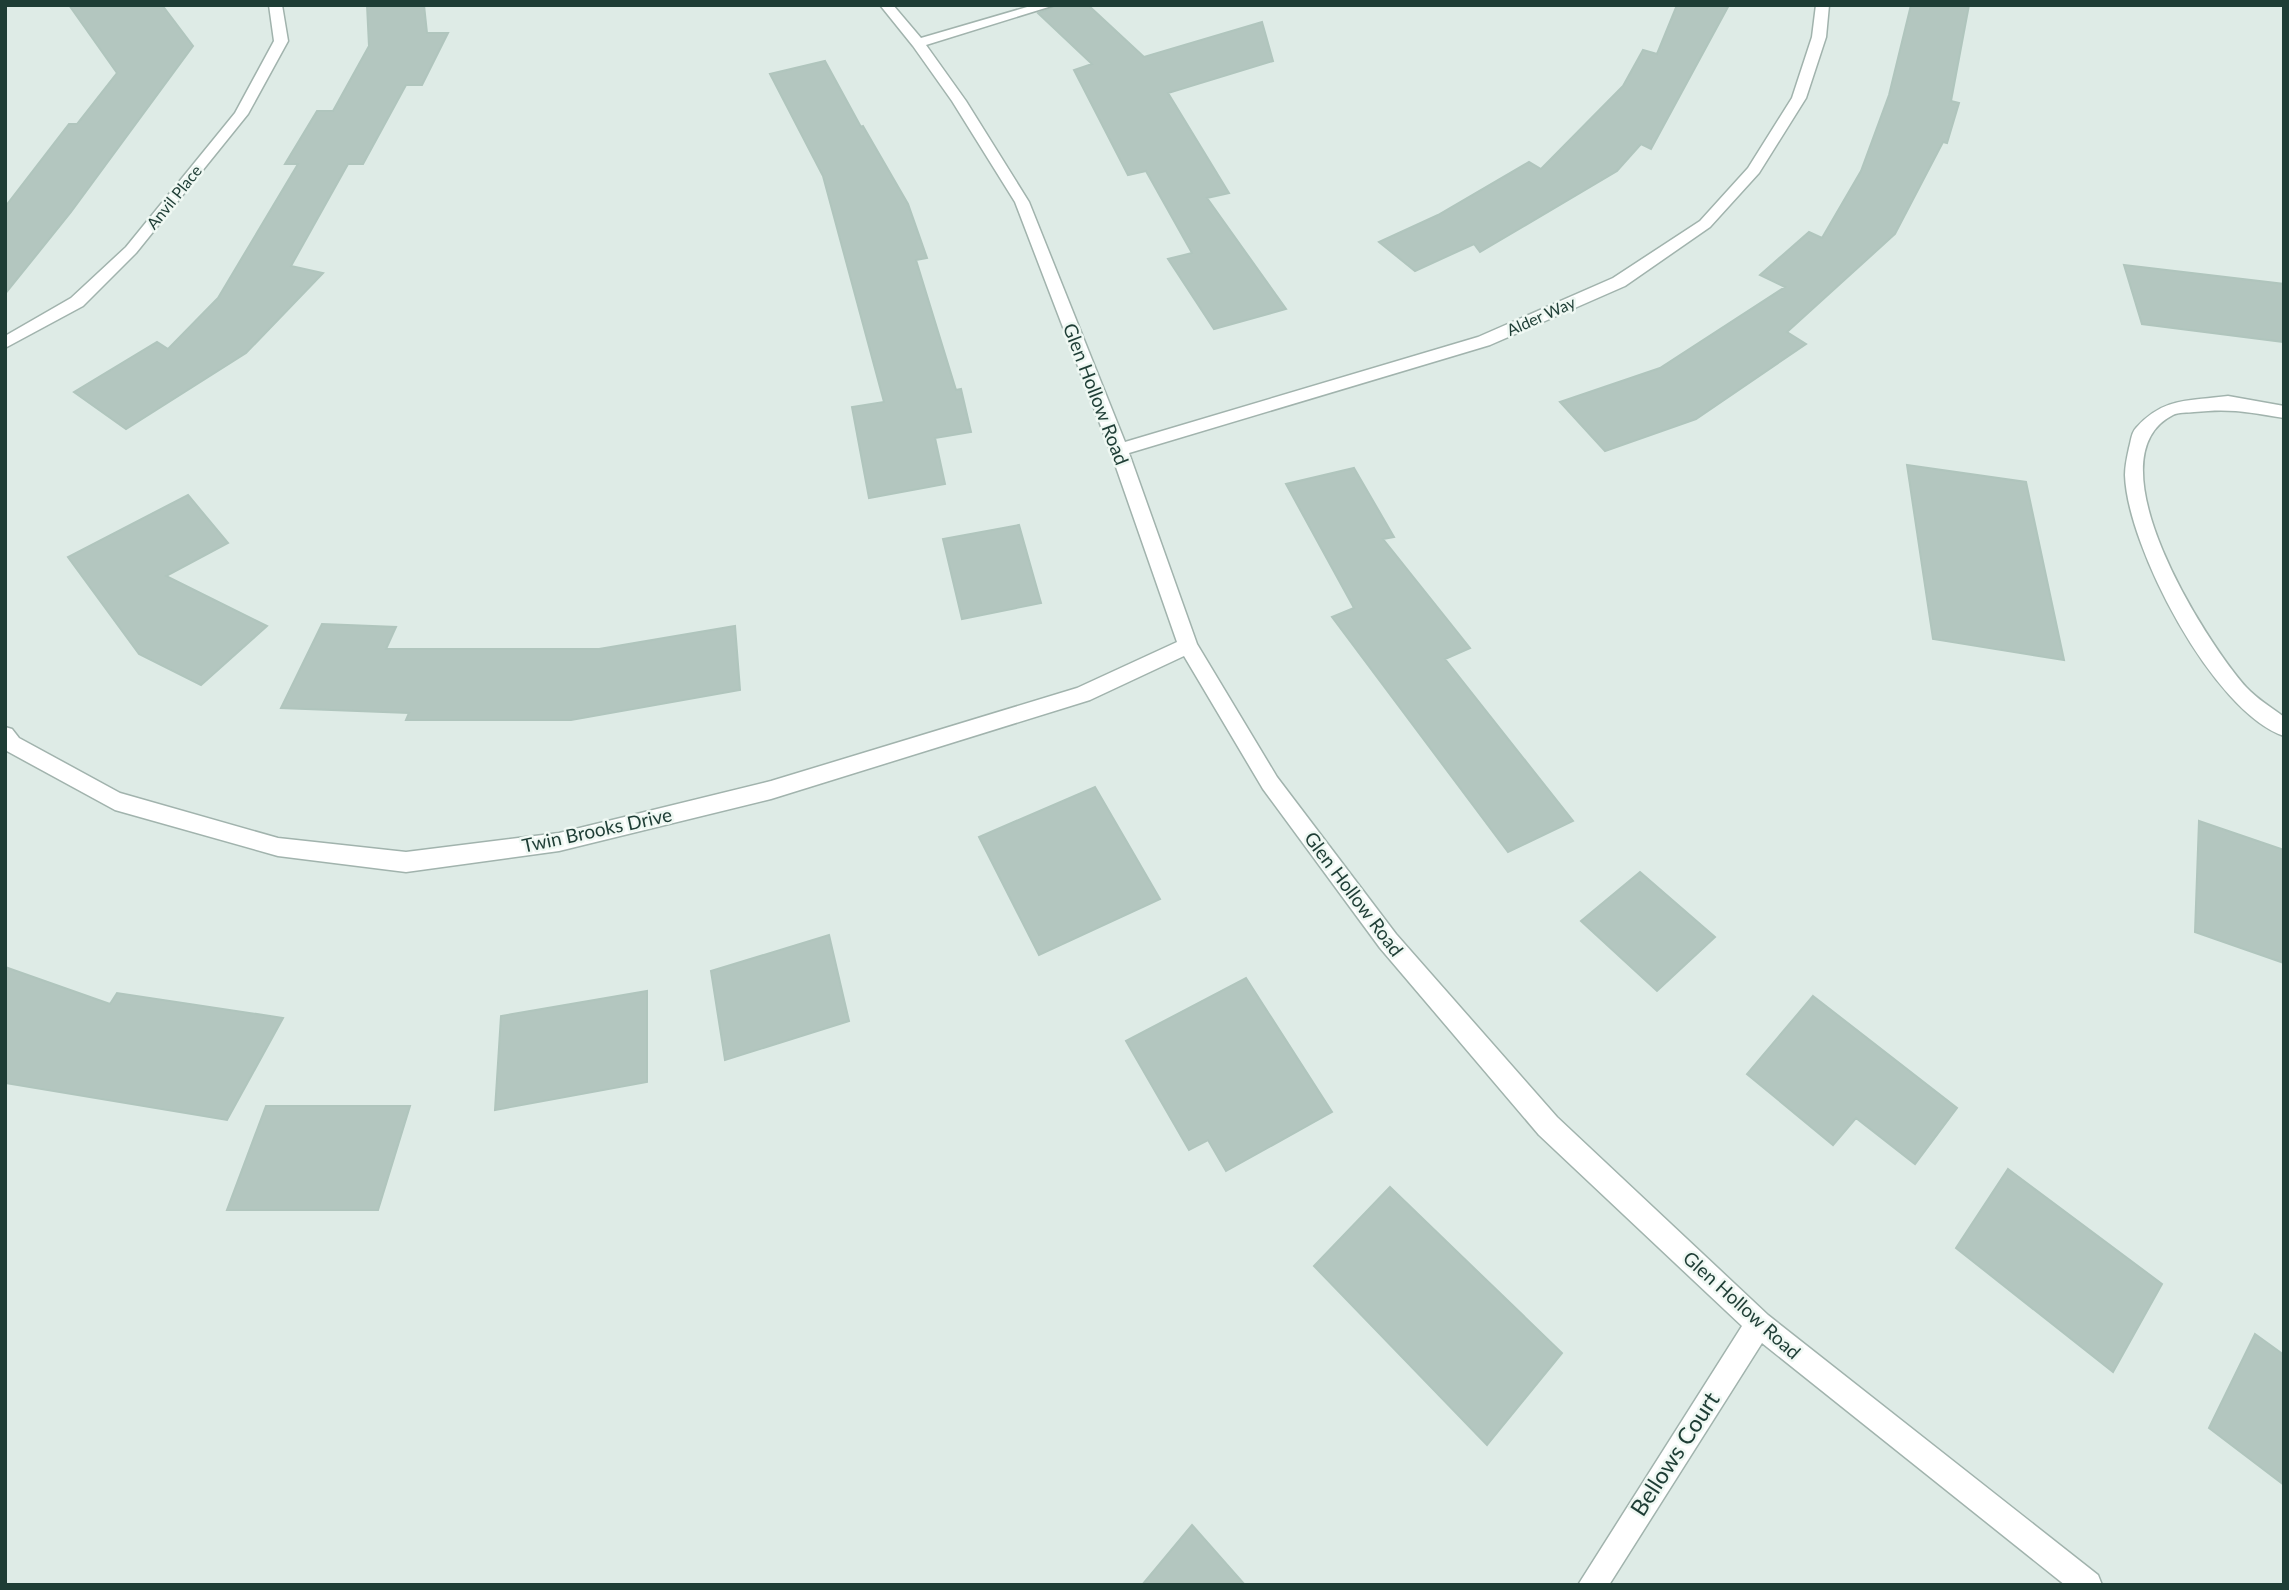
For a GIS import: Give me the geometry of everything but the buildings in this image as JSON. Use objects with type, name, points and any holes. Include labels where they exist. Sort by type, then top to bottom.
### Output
[{"type":"street","name":"Anvil Place","points":[[5,343],[77,302],[131,250],[241,114],[281,41],[275,5]]},
{"type":"street","name":"Glen Hollow Road","points":[[886,5],[918,43],[959,101],[1022,202],[1119,450],[1188,646],[1270,783],[1388,941],[1548,1126],[1759,1324],[2088,1585]]},
{"type":"street","points":[[918,43],[1049,5]]},
{"type":"street","name":"Alder Way","points":[[1119,450],[1484,341],[1619,282],[1705,224],[1754,170],[1799,98],[1819,37],[1824,5]]},
{"type":"street","points":[[2284,412],[2228,402],[2169,409],[2141,432],[2134,474],[2140,511],[2162,573],[2202,640],[2242,695],[2284,728]]},
{"type":"street","name":"Twin Brooks Drive","points":[[5,735],[12,744],[115,800],[278,847],[406,862],[559,842],[771,790],[1083,694],[1188,646]]},
{"type":"street","name":"Bellows Court","points":[[1592,1585],[1759,1324]]}]
